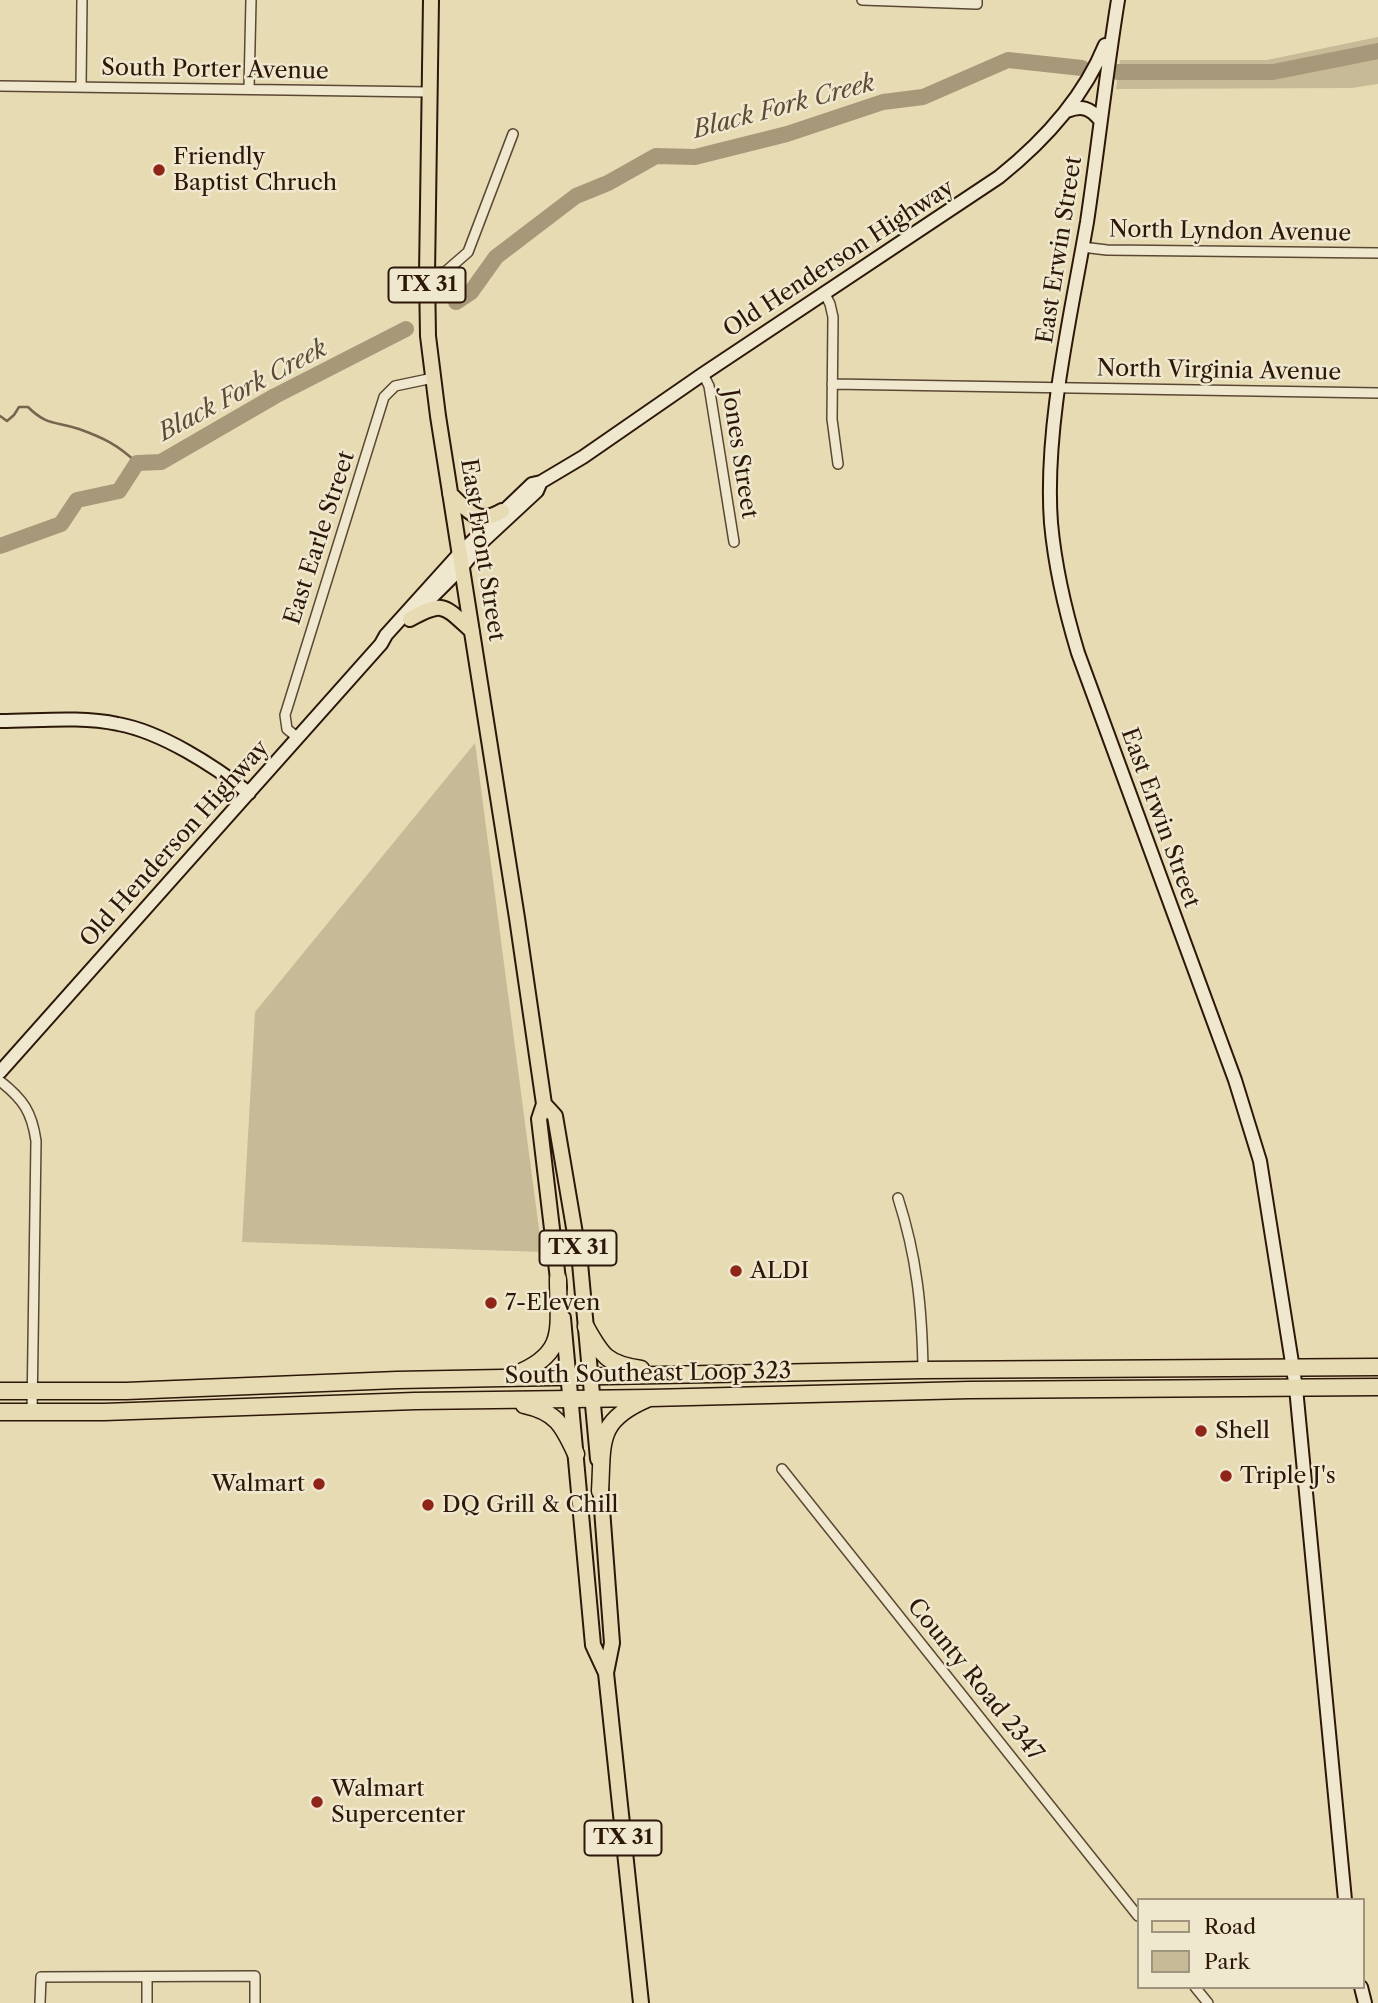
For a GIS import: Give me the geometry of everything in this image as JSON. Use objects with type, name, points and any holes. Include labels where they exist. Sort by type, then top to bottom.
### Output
[{"type":"highway","points":[[506,1378],[539,1364],[554,1347],[557,1332],[558,1279]]},
{"type":"highway","points":[[586,1327],[598,1349],[612,1363],[681,1376]]},
{"type":"highway","name":"South Southeast Loop 323","points":[[0,1391],[127,1391],[264,1384],[923,1370],[1378,1367]]},
{"type":"highway","points":[[263,1406],[264,1384]]},
{"type":"highway","name":"South Southeast Loop 323","points":[[0,1412],[104,1412],[571,1398],[969,1390],[1378,1387]]},
{"type":"highway","points":[[600,1491],[603,1446],[609,1425],[619,1414],[650,1398]]},
{"type":"highway","points":[[498,1400],[538,1408],[551,1415],[562,1425],[576,1454]]},
{"type":"main road","name":"East Front Street","points":[[431,0],[428,336],[544,1104],[539,1119],[569,1378],[593,1645],[606,1673]]},
{"type":"main road","name":"East Erwin Street","points":[[1118,0],[1060,386],[1052,463],[1051,509],[1056,568],[1065,611],[1085,675],[1235,1080],[1266,1188],[1294,1368],[1345,1898]]},
{"type":"main road","name":"Old Henderson Highway","points":[[381,644],[391,639],[410,619],[502,510],[532,484],[541,482],[583,457],[824,292],[999,177],[1032,150],[1067,111],[1098,62],[1113,26]]},
{"type":"main road","points":[[1067,111],[1085,107],[1100,120]]},
{"type":"main road","name":"Old Henderson Highway","points":[[0,1072],[298,738],[386,635],[461,560],[537,491],[541,482]]},
{"type":"main road","points":[[450,494],[477,517],[490,517],[502,510]]},
{"type":"main road","points":[[410,619],[430,608],[443,608],[472,631]]},
{"type":"main road","points":[[0,721],[95,721],[134,728],[209,764],[249,793]]},
{"type":"main road","name":"East Front Street","points":[[544,1104],[555,1116],[580,1263],[612,1643],[606,1673]]},
{"type":"main road","name":"TX 31","points":[[606,1673],[641,2003]]},
{"type":"street","points":[[80,88],[82,0]]},
{"type":"street","points":[[249,89],[251,0]]},
{"type":"street","points":[[862,0],[977,2]]},
{"type":"street","name":"South Porter Avenue","points":[[0,86],[429,92]]},
{"type":"street","points":[[427,274],[445,272],[468,252],[513,134]]},
{"type":"street","name":"North Lyndon Avenue","points":[[1082,247],[1107,250],[1378,253]]},
{"type":"street","points":[[824,292],[833,317],[832,419],[838,464]]},
{"type":"street","name":"Jones Street","points":[[703,374],[709,386],[734,542]]},
{"type":"street","name":"East Earle Street","points":[[298,738],[287,729],[285,715],[382,402],[395,386],[433,379]]},
{"type":"street","name":"North Virginia Avenue","points":[[832,384],[1378,393]]},
{"type":"street","points":[[0,1081],[24,1104],[33,1121],[36,1141],[33,1412]]},
{"type":"street","points":[[898,1198],[918,1275],[923,1370]]},
{"type":"street","name":"County Road 2347","points":[[782,1469],[1136,1913]]},
{"type":"street","points":[[40,2003],[41,1977],[255,1976],[255,2003]]},
{"type":"street","points":[[147,1977],[147,2003]]},
{"type":"street","points":[[1197,1989],[1208,2003]]},
{"type":"green space","points":[[1378,37],[1378,84],[1352,88],[1116,89],[1120,60],[1267,60]]},
{"type":"green space","points":[[475,743],[542,1252],[242,1242],[255,1012]]},
{"type":"waterway","name":"Black Fork Creek","points":[[1118,72],[1273,72],[1378,51]]},
{"type":"waterway","name":"Black Fork Creek","points":[[456,302],[471,292],[496,257],[576,196],[608,183],[656,156],[695,157],[787,134],[883,102],[923,97],[1008,60],[1082,68]]},
{"type":"waterway","name":"Black Fork Creek","points":[[0,546],[61,524],[77,500],[119,491],[137,463],[161,462],[275,396],[406,329]]},
{"type":"waterway","points":[[0,416],[7,421],[19,407],[28,407],[46,420],[103,439],[137,463]]},
{"type":"place","name":"Friendly Baptist Chruch","points":[[159,170]]},
{"type":"place","name":"ALDI","points":[[736,1271]]},
{"type":"place","name":"7-Eleven","points":[[491,1303]]},
{"type":"place","name":"Shell","points":[[1201,1431]]},
{"type":"place","name":"Triple J's","points":[[1226,1476]]},
{"type":"place","name":"Walmart","points":[[319,1484]]},
{"type":"place","name":"DQ Grill & Chill","points":[[428,1505]]},
{"type":"place","name":"Walmart Supercenter","points":[[317,1802]]}]
